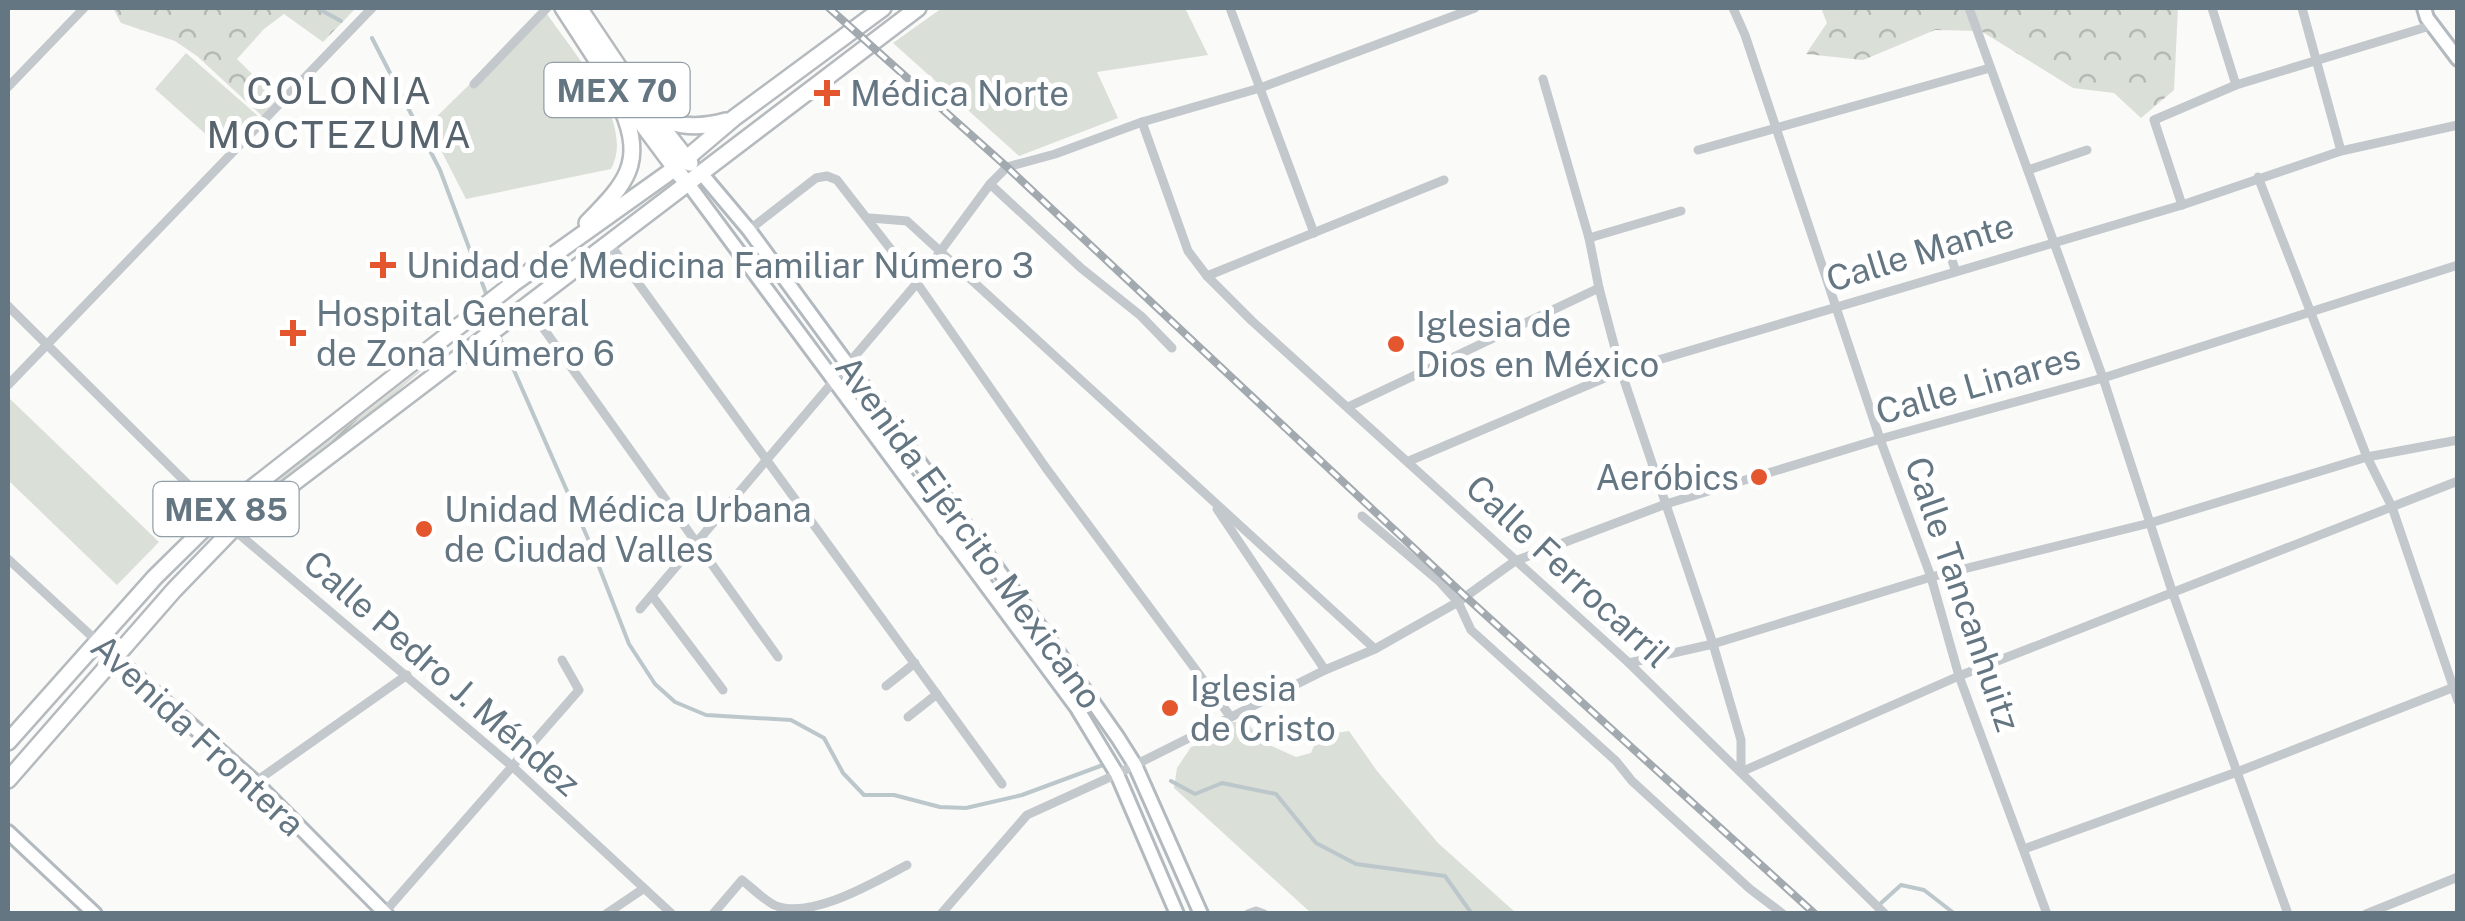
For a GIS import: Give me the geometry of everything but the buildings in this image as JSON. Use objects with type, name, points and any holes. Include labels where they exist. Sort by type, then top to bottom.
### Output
[{"type":"main road","name":"MEX 70","points":[[563,8],[611,82],[694,178]]},
{"type":"main road","name":"MEX 70","points":[[580,8],[680,164]]},
{"type":"main road","points":[[559,252],[883,8]]},
{"type":"main road","points":[[523,307],[918,8]]},
{"type":"main road","points":[[2424,8],[2458,59]]},
{"type":"main road","points":[[559,252],[624,185],[632,144],[629,125],[611,82]]},
{"type":"main road","points":[[642,102],[658,117],[674,124],[704,126],[734,118]]},
{"type":"main road","name":"Avenida Ejército Mexicano","points":[[694,178],[749,230],[846,364],[1067,694],[1117,774],[1177,914]]},
{"type":"main road","name":"Avenida Ejército Mexicano","points":[[694,178],[836,379],[1048,638],[1134,765],[1201,914]]},
{"type":"main road","name":"MEX 85","points":[[8,742],[156,577],[219,514],[514,282],[559,252]]},
{"type":"main road","name":"MEX 85","points":[[8,780],[233,530],[523,307]]},
{"type":"main road","name":"Avenida Frontera","points":[[99,643],[255,782],[385,913]]},
{"type":"main road","points":[[8,832],[95,914]]},
{"type":"street","points":[[8,88],[84,8]]},
{"type":"street","points":[[8,385],[372,8]]},
{"type":"street","points":[[474,84],[547,8]]},
{"type":"street","points":[[1230,8],[1314,234]]},
{"type":"street","points":[[640,610],[917,283],[990,184],[1007,168],[1142,122],[1260,88],[1475,8]]},
{"type":"street","name":"Calle Tancanhuitz","points":[[1733,8],[1931,577],[1960,676],[2048,914]]},
{"type":"street","points":[[1970,8],[2288,914]]},
{"type":"street","points":[[2212,8],[2236,85]]},
{"type":"street","points":[[2302,8],[2341,152]]},
{"type":"street","points":[[2182,205],[2154,120],[2236,85],[2433,25]]},
{"type":"street","points":[[1698,150],[1990,68]]},
{"type":"street","points":[[1544,80],[1590,238],[1622,371],[1713,644],[1740,740],[1741,772],[1960,676],[2458,481]]},
{"type":"street","name":"Calle Ferrocarril","points":[[1142,122],[1188,251],[1207,276],[1629,663],[1885,914]]},
{"type":"street","name":"Calle Mante","points":[[1409,461],[1622,371],[2182,205],[2341,152],[2458,125]]},
{"type":"street","points":[[2028,170],[2086,150]]},
{"type":"street","points":[[749,230],[816,178],[827,176],[837,180],[870,218],[1046,468],[1230,716]]},
{"type":"street","points":[[2258,177],[2367,458],[2392,507],[2458,701]]},
{"type":"street","points":[[1207,276],[1444,180]]},
{"type":"street","points":[[990,184],[1081,268],[1141,316],[1172,348]]},
{"type":"street","points":[[1590,238],[1681,211]]},
{"type":"street","points":[[870,218],[907,221],[1375,649]]},
{"type":"street","points":[[1944,240],[1955,270]]},
{"type":"street","points":[[608,244],[1002,784]]},
{"type":"street","name":"Calle Linares","points":[[944,909],[1027,815],[1375,649],[1458,602],[1516,561],[1666,504],[1880,439],[2103,378],[2458,265]]},
{"type":"street","points":[[1348,408],[1599,288]]},
{"type":"street","name":"Calle Pedro J. Méndez","points":[[8,306],[233,530],[513,767],[672,914]]},
{"type":"street","points":[[523,307],[778,656]]},
{"type":"street","points":[[1629,663],[1713,644],[1931,577],[2150,524],[2367,458],[2458,440]]},
{"type":"street","points":[[1208,494],[1325,670]]},
{"type":"street","points":[[1362,516],[1439,581],[1458,602],[1470,630],[1616,760],[1632,781],[1750,889],[1783,914]]},
{"type":"street","name":"Avenida Frontera","points":[[8,559],[99,643]]},
{"type":"street","points":[[653,597],[723,690]]},
{"type":"street","points":[[385,913],[579,690],[562,660]]},
{"type":"street","points":[[886,686],[915,664]]},
{"type":"street","points":[[255,782],[407,675]]},
{"type":"street","points":[[2024,849],[2237,772],[2455,686]]},
{"type":"street","points":[[908,718],[938,694]]},
{"type":"street","points":[[713,914],[742,880],[776,906],[798,909],[845,898],[907,865]]},
{"type":"street","points":[[2366,914],[2458,877]]},
{"type":"street","points":[[606,914],[644,889]]},
{"type":"street","points":[[944,909],[956,914]]},
{"type":"street","points":[[1248,914],[1256,910],[1264,914]]},
{"type":"green space","points":[[113,8],[356,8],[323,42],[284,14],[237,59],[277,99],[262,116],[197,56],[175,41],[121,23]]},
{"type":"green space","points":[[942,8],[1185,8],[1208,55],[1097,72],[1118,118],[1019,156],[893,43]]},
{"type":"green space","points":[[1821,8],[2178,8],[2174,90],[2141,118],[2114,93],[2073,88],[1981,31],[1935,30],[1863,60],[1806,54],[1827,23]]},
{"type":"green space","points":[[545,11],[598,87],[608,109],[617,150],[611,169],[466,199],[428,125]]},
{"type":"green space","points":[[186,53],[259,117],[227,153],[155,89]]},
{"type":"green space","points":[[438,356],[377,409],[237,516],[236,513]]},
{"type":"green space","points":[[10,399],[159,542],[117,585],[8,480]]},
{"type":"green space","points":[[1228,722],[1246,722],[1265,743],[1296,757],[1311,753],[1318,736],[1349,731],[1438,843],[1516,913],[1311,913],[1174,788],[1177,768],[1191,747],[1212,741]]},
{"type":"waterway","points":[[317,8],[341,21]]},
{"type":"waterway","points":[[372,38],[440,170],[487,296]]},
{"type":"waterway","points":[[490,305],[496,325]]},
{"type":"waterway","points":[[498,334],[589,541],[629,644],[655,684],[675,702],[706,715],[791,720],[824,738],[843,773],[864,795],[894,795],[940,807],[966,808],[1022,795],[1103,765]]},
{"type":"waterway","points":[[1171,781],[1195,794],[1222,783],[1276,794],[1316,843],[1356,864],[1445,876],[1472,914]]},
{"type":"waterway","points":[[1880,904],[1901,885],[1924,890],[1955,914]]},
{"type":"railway","points":[[829,8],[1007,167],[1466,597],[1815,914]]},
{"type":"place","name":"Médica Norte","points":[[827,93]]},
{"type":"place","name":"Unidad de Medicina Familiar Número 3","points":[[383,265]]},
{"type":"place","name":"Hospital General de Zona Número 6","points":[[293,333]]},
{"type":"place","name":"Iglesia de Dios en México","points":[[1396,344]]},
{"type":"place","name":"Aeróbics","points":[[1759,477]]},
{"type":"place","name":"Unidad Médica Urbana de Ciudad Valles","points":[[424,529]]},
{"type":"place","name":"Iglesia de Cristo","points":[[1170,708]]},
{"type":"district","name":"COLONIA MOCTEZUMA","points":[[340,112]]}]
